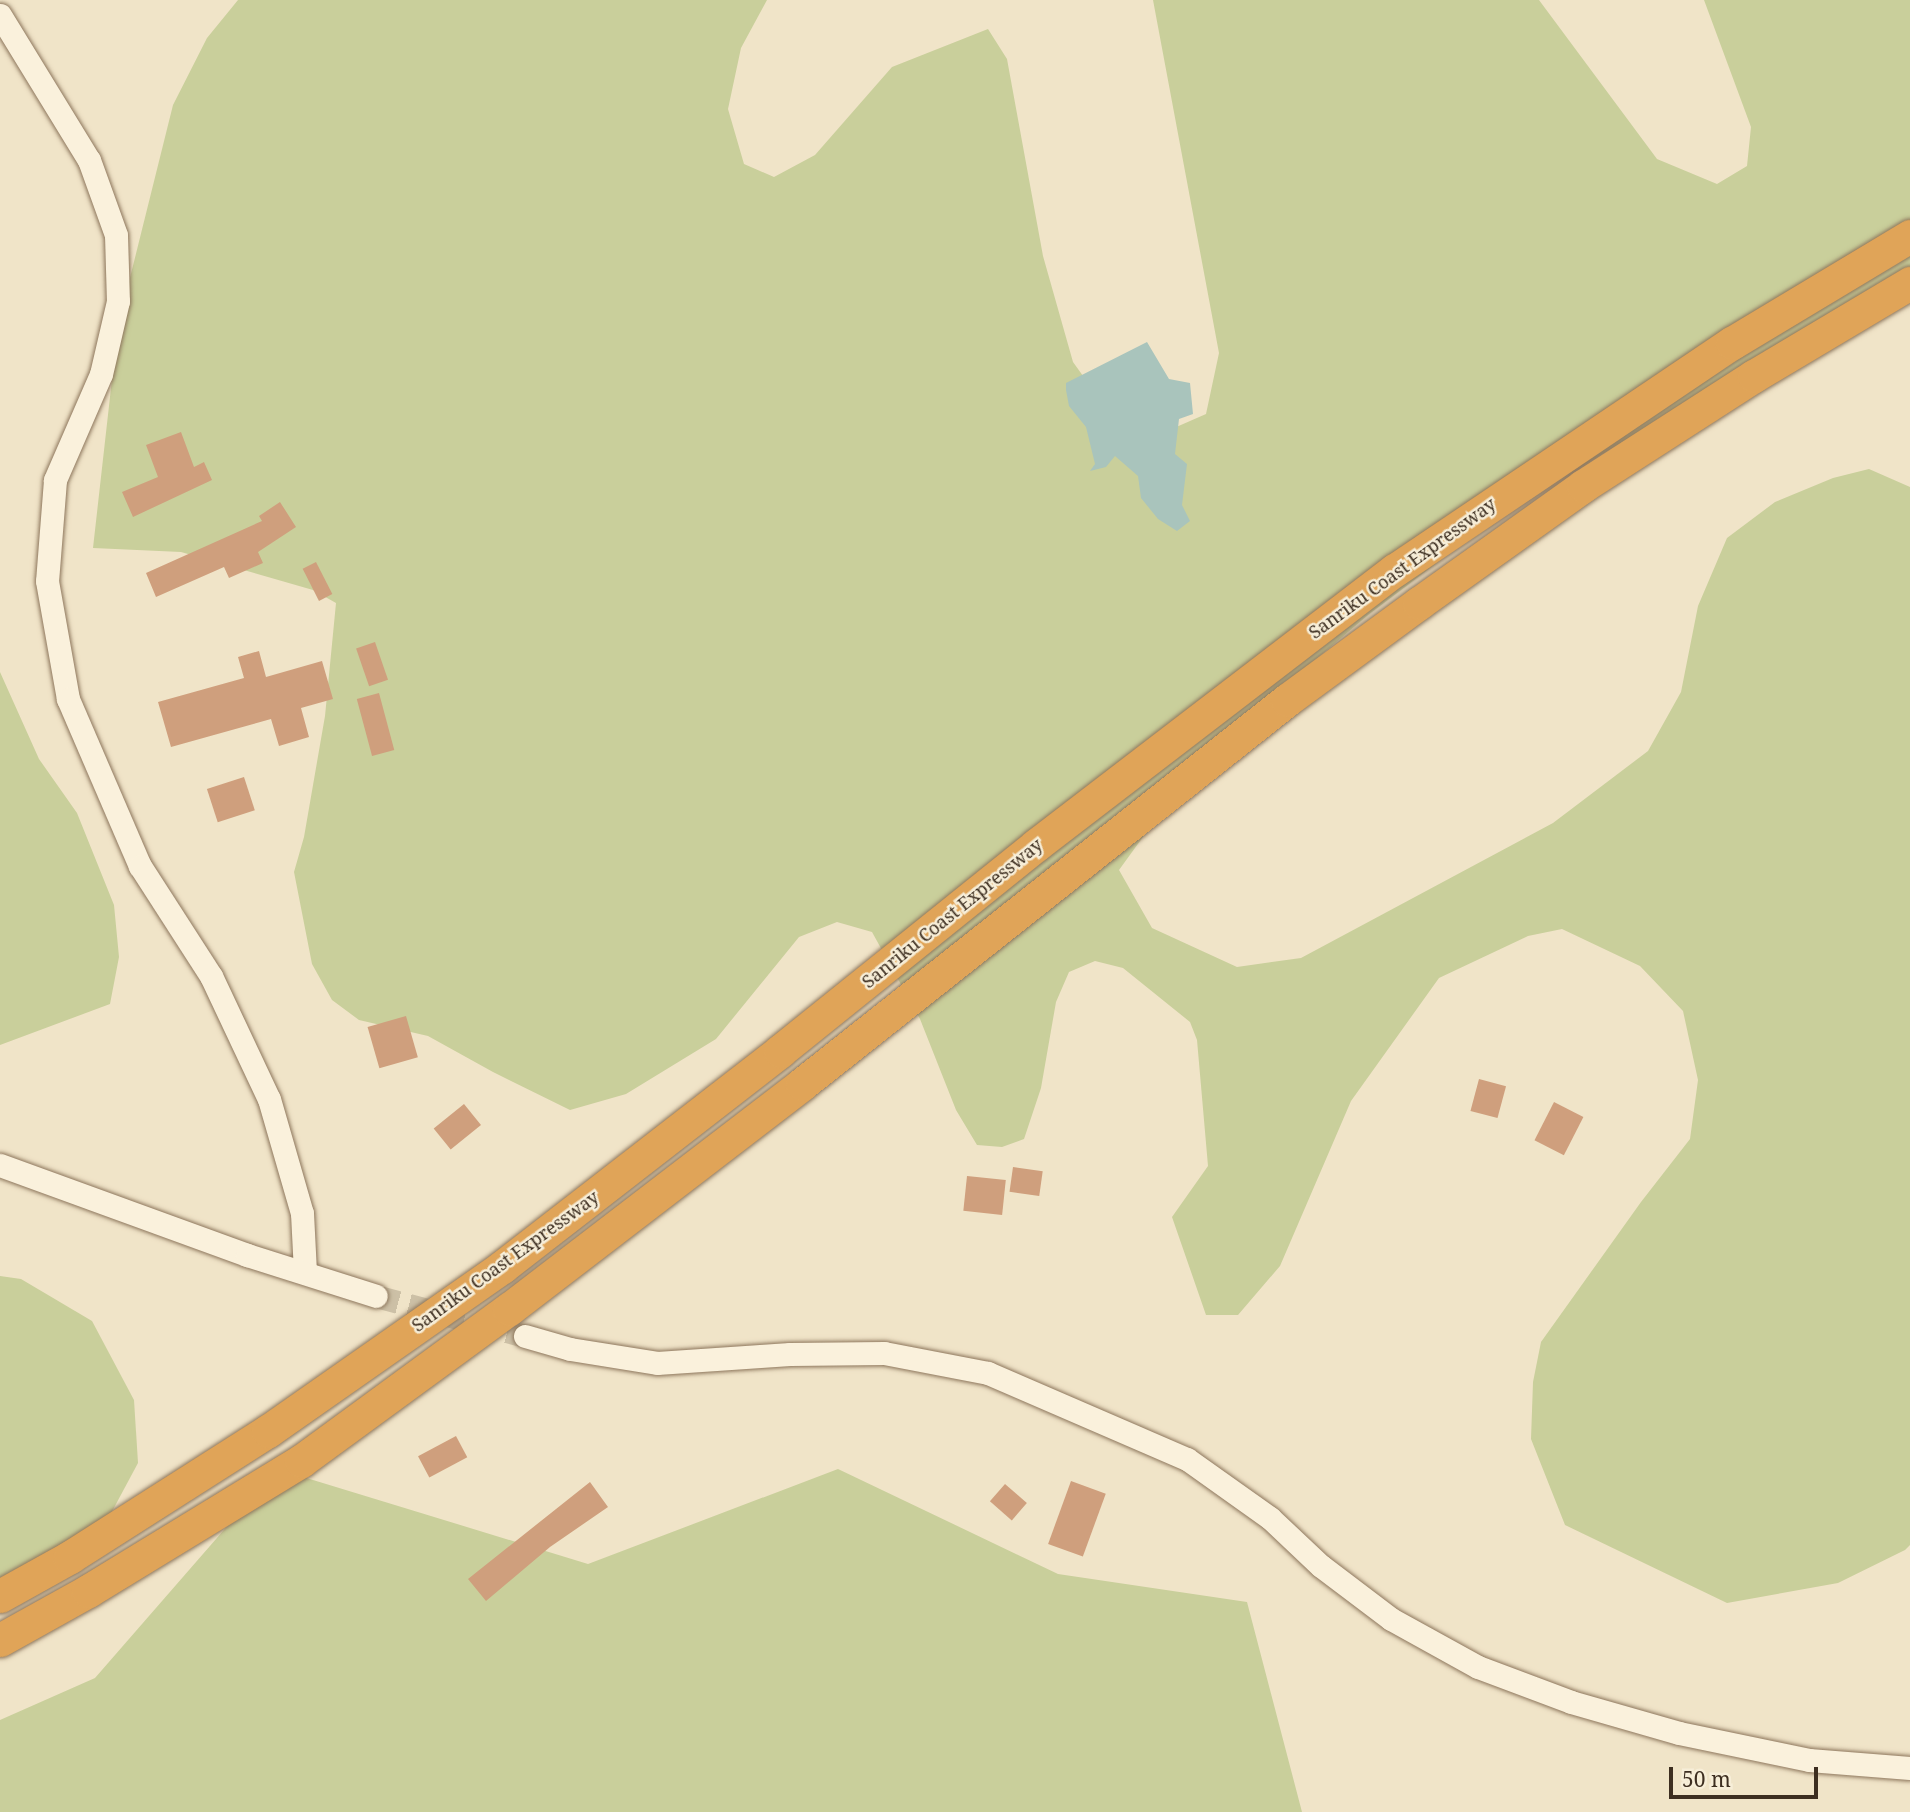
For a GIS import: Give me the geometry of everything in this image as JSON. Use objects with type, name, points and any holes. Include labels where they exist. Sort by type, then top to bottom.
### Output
[{"type":"highway","name":"Sanriku Coast Expressway","points":[[0,1596],[70,1557],[268,1431],[502,1267],[780,1051],[1047,837],[1395,570],[1732,343],[1910,236]]},
{"type":"highway","points":[[0,1640],[88,1591],[301,1461],[509,1309],[1276,708],[1397,619],[1606,471],[1754,376],[1910,284]]},
{"type":"street","points":[[0,15],[89,160],[116,235],[118,301],[104,362],[55,480],[47,581],[68,699],[140,866],[211,976],[269,1099],[302,1213],[305,1272]]},
{"type":"street","points":[[0,1165],[247,1255],[376,1296]]},
{"type":"street","points":[[524,1336],[570,1349],[657,1363],[790,1354],[884,1353],[988,1373],[1187,1460],[1270,1518],[1321,1566],[1391,1619],[1478,1667],[1571,1702],[1679,1733],[1808,1760],[1910,1768]]},
{"type":"green space","points":[[238,0],[767,0],[741,48],[728,109],[744,164],[774,177],[815,155],[892,67],[988,29],[1007,59],[1043,256],[1073,362],[1101,401],[1174,428],[1206,414],[1219,353],[1153,0],[1539,0],[1657,159],[1717,184],[1747,166],[1751,127],[1704,0],[1910,0],[1910,296],[1683,407],[1511,507],[1368,615],[1201,757],[1119,870],[1152,928],[1237,967],[1301,958],[1553,823],[1648,751],[1681,692],[1698,606],[1727,538],[1775,502],[1833,478],[1869,469],[1910,487],[1910,1545],[1838,1583],[1727,1603],[1565,1525],[1531,1439],[1533,1382],[1541,1342],[1641,1202],[1690,1139],[1698,1080],[1683,1011],[1640,966],[1562,929],[1528,936],[1439,978],[1351,1101],[1280,1266],[1238,1315],[1206,1315],[1172,1217],[1208,1166],[1197,1040],[1190,1022],[1123,968],[1095,961],[1069,972],[1056,1002],[1041,1088],[1024,1139],[1002,1147],[977,1145],[956,1110],[920,1019],[872,932],[837,922],[799,937],[716,1039],[626,1094],[570,1110],[428,1036],[359,1020],[332,1000],[312,964],[294,872],[304,837],[325,716],[336,603],[313,590],[181,552],[93,548],[118,326],[173,105],[207,38]]},
{"type":"green space","points":[[0,672],[39,759],[77,813],[114,905],[119,957],[110,1004],[0,1045]]},
{"type":"green space","points":[[0,1276],[21,1279],[92,1321],[134,1400],[138,1463],[101,1532],[0,1589]]},
{"type":"green space","points":[[277,1469],[588,1564],[838,1469],[1058,1574],[1247,1602],[1302,1812],[0,1812],[0,1720],[95,1678]]},
{"type":"water","points":[[1147,342],[1169,379],[1190,383],[1193,414],[1179,419],[1175,454],[1187,464],[1182,505],[1190,521],[1177,531],[1158,519],[1141,498],[1138,476],[1115,456],[1106,467],[1090,471],[1095,464],[1086,427],[1069,406],[1066,390],[1066,383]]},
{"type":"building","points":[[181,432],[194,467],[204,462],[212,480],[133,517],[122,492],[158,477],[146,445]]},
{"type":"building","points":[[280,502],[296,527],[258,552],[263,563],[229,578],[224,567],[156,597],[146,573],[262,521],[259,516]]},
{"type":"building","points":[[316,562],[332,594],[319,601],[303,569]]},
{"type":"building","points":[[375,642],[388,680],[369,686],[356,649]]},
{"type":"building","points":[[259,651],[266,677],[322,661],[333,699],[301,708],[309,737],[279,746],[271,719],[171,747],[158,702],[244,678],[238,657]]},
{"type":"building","points":[[379,693],[394,750],[372,756],[357,699]]},
{"type":"building","points":[[244,777],[255,810],[218,822],[207,789]]},
{"type":"building","points":[[406,1016],[418,1057],[379,1068],[368,1027]]},
{"type":"building","points":[[1479,1079],[1506,1086],[1498,1118],[1470,1111]]},
{"type":"building","points":[[1554,1102],[1583,1117],[1564,1155],[1534,1140]]},
{"type":"building","points":[[464,1104],[481,1125],[451,1150],[434,1129]]},
{"type":"building","points":[[1013,1167],[1043,1171],[1039,1196],[1010,1192]]},
{"type":"building","points":[[967,1176],[1006,1180],[1002,1215],[963,1211]]},
{"type":"building","points":[[456,1436],[467,1457],[429,1477],[418,1456]]},
{"type":"building","points":[[1071,1481],[1106,1494],[1083,1557],[1048,1544]]},
{"type":"building","points":[[590,1482],[608,1507],[550,1547],[486,1601],[468,1579]]},
{"type":"building","points":[[1005,1484],[1027,1503],[1012,1520],[990,1501]]},
{"type":"tunnel","points":[[376,1296],[525,1336]]}]
